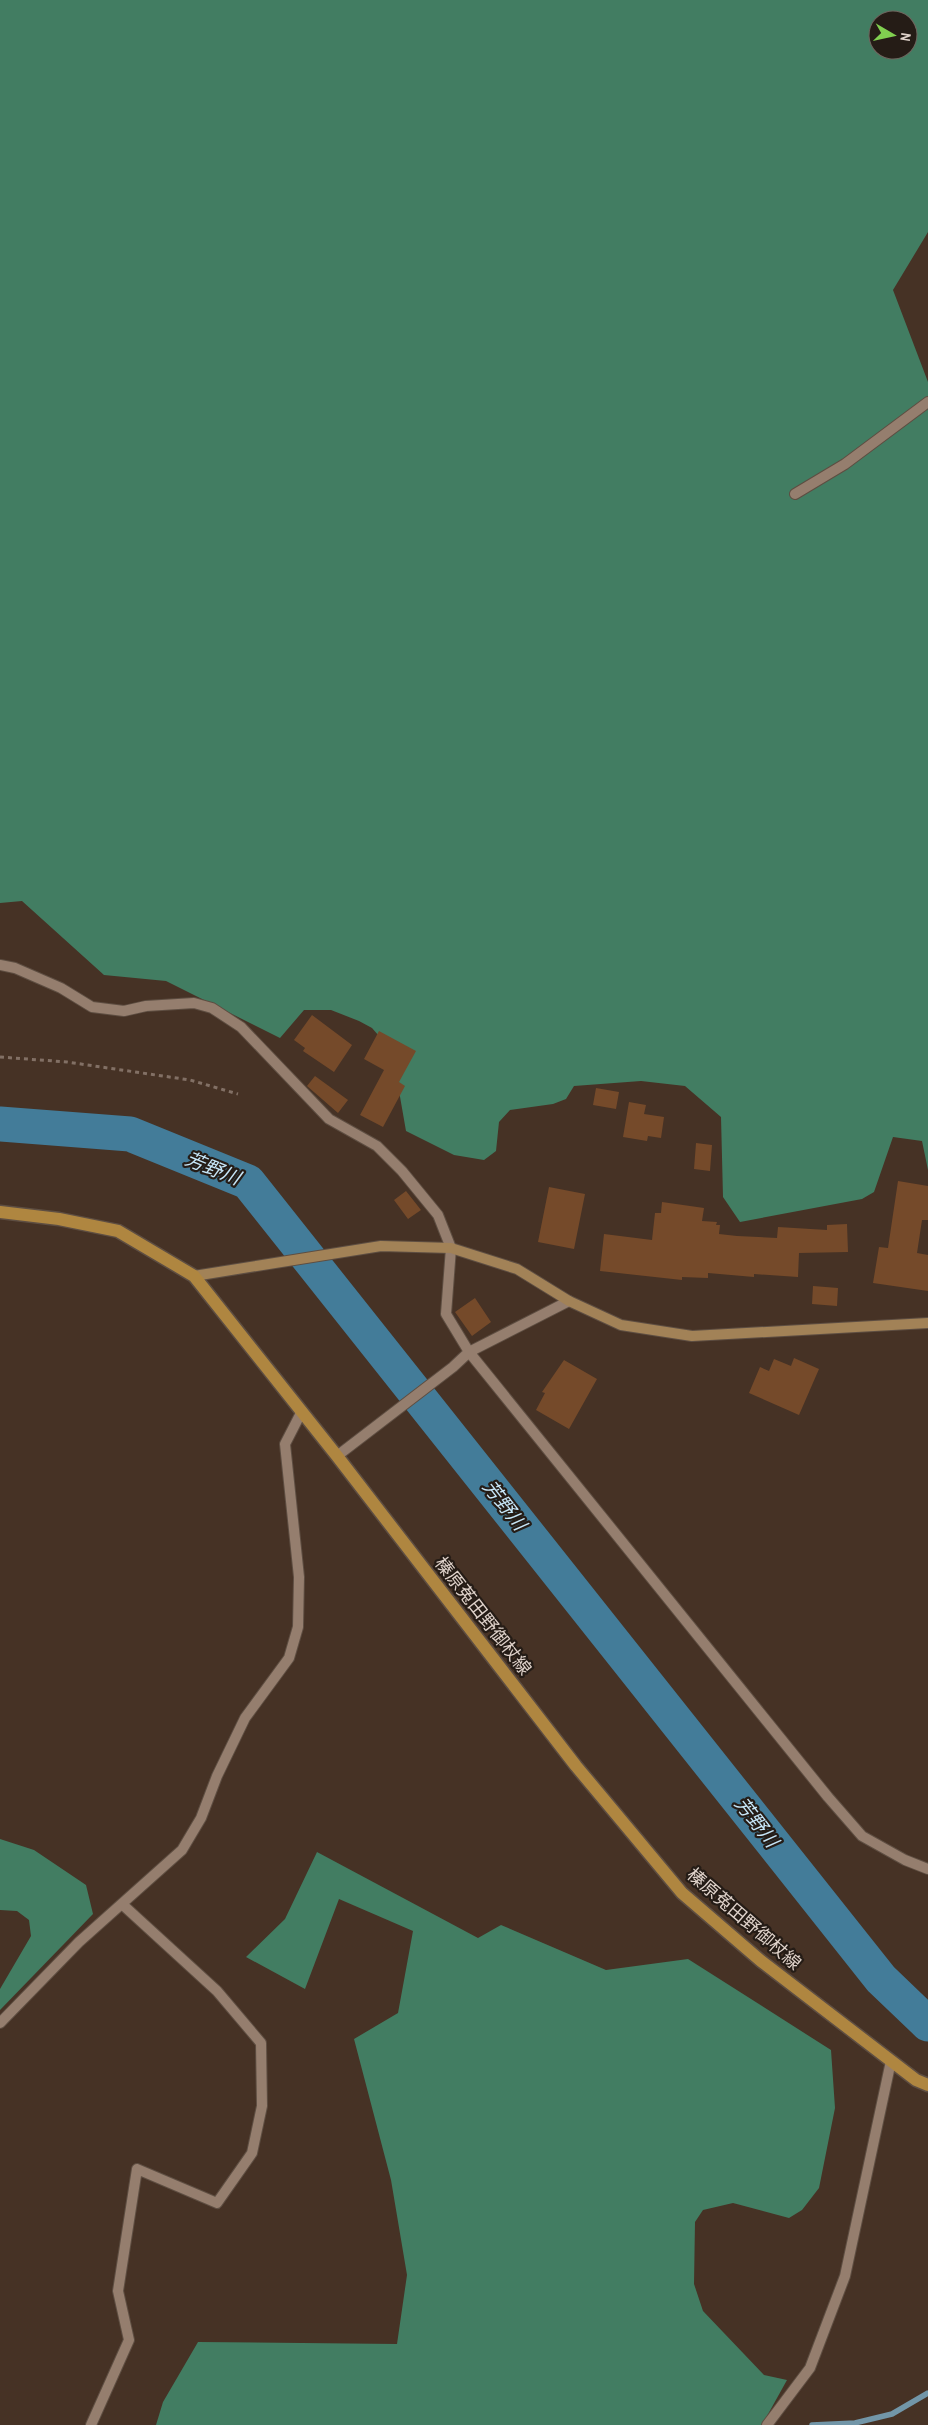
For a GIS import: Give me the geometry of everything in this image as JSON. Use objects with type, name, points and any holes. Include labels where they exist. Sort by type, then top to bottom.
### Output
[{"type":"main road","name":"榛原菟田野御杖線","points":[[0,1212],[59,1218],[118,1231],[194,1276],[302,1411],[576,1766],[682,1894],[762,1961],[916,2080],[928,2085]]},
{"type":"street","points":[[795,494],[845,464],[928,402]]},
{"type":"street","points":[[0,965],[15,968],[45,981],[92,1007],[124,1012],[146,1006],[194,1003],[212,1008],[241,1027],[329,1119],[377,1146],[402,1171],[438,1215],[451,1248],[446,1314],[469,1352],[862,1836],[905,1860],[928,1868]]},
{"type":"street","points":[[194,1276],[381,1246],[451,1248],[517,1269],[569,1301],[621,1325],[692,1336],[928,1323]]},
{"type":"street","points":[[337,1456],[469,1352],[569,1301]]},
{"type":"street","points":[[0,2023],[79,1942],[123,1905],[182,1850],[201,1818],[217,1776],[245,1718],[289,1658],[298,1627],[298,1577],[285,1444],[302,1411]]},
{"type":"street","points":[[91,2425],[129,2340],[118,2291],[138,2169],[217,2203],[252,2153],[262,2106],[261,2044],[217,1991],[123,1905]]},
{"type":"street","points":[[767,2425],[810,2368],[845,2276],[891,2061]]},
{"type":"path","points":[[0,1057],[68,1062],[190,1080],[238,1094]]},
{"type":"green space","points":[[0,0],[928,0],[928,232],[893,290],[928,382],[928,1170],[922,1141],[893,1137],[874,1192],[862,1199],[740,1222],[723,1197],[721,1117],[685,1086],[641,1081],[574,1086],[566,1099],[553,1104],[510,1110],[499,1122],[496,1151],[484,1160],[454,1155],[406,1131],[392,1051],[372,1028],[331,1010],[304,1010],[280,1038],[166,981],[104,975],[22,901],[0,903]]},
{"type":"green space","points":[[0,1839],[34,1850],[86,1885],[93,1914],[0,2010],[0,1989],[31,1936],[29,1920],[17,1911],[0,1910]]},
{"type":"green space","points":[[317,1852],[478,1938],[501,1925],[606,1970],[688,1959],[831,2050],[835,2108],[819,2188],[802,2210],[789,2218],[733,2203],[703,2210],[695,2222],[694,2284],[703,2311],[764,2375],[787,2380],[762,2425],[156,2425],[163,2402],[198,2342],[397,2344],[407,2275],[391,2180],[354,2039],[398,2013],[413,1931],[339,1899],[305,1989],[246,1957],[285,1919]]},
{"type":"building","points":[[312,1015],[352,1045],[334,1072],[303,1051],[305,1048],[294,1040]]},
{"type":"building","points":[[379,1031],[416,1051],[399,1082],[405,1086],[383,1127],[360,1115],[384,1070],[364,1059]]},
{"type":"building","points":[[315,1076],[348,1100],[338,1113],[307,1086]]},
{"type":"building","points":[[596,1088],[619,1092],[616,1109],[593,1105]]},
{"type":"building","points":[[629,1102],[646,1105],[644,1114],[664,1117],[661,1138],[648,1136],[647,1141],[623,1137]]},
{"type":"building","points":[[696,1143],[712,1145],[710,1171],[694,1169]]},
{"type":"building","points":[[898,1181],[928,1186],[928,1220],[922,1220],[917,1253],[928,1255],[928,1291],[873,1283],[879,1247],[888,1248]]},
{"type":"building","points":[[549,1187],[585,1194],[574,1249],[538,1242]]},
{"type":"building","points":[[406,1191],[421,1210],[408,1219],[394,1200]]},
{"type":"building","points":[[662,1202],[704,1208],[702,1221],[717,1222],[716,1225],[720,1225],[719,1234],[777,1238],[778,1227],[827,1230],[827,1225],[847,1224],[848,1252],[799,1253],[798,1277],[754,1274],[754,1277],[708,1273],[708,1278],[682,1277],[682,1280],[600,1271],[604,1234],[652,1240],[655,1213],[661,1213]]},
{"type":"building","points":[[813,1286],[838,1288],[837,1306],[812,1304]]},
{"type":"building","points":[[475,1298],[491,1322],[472,1336],[455,1312]]},
{"type":"building","points":[[794,1358],[819,1369],[799,1415],[749,1393],[760,1367],[769,1371],[774,1359],[791,1366]]},
{"type":"building","points":[[564,1360],[597,1379],[569,1429],[536,1410],[545,1393],[542,1392]]},
{"type":"waterway","name":"芳野川","points":[[0,1124],[130,1134],[248,1182],[881,1979],[928,2024]]},
{"type":"waterway","points":[[812,2425],[855,2423],[892,2414],[928,2393]]}]
